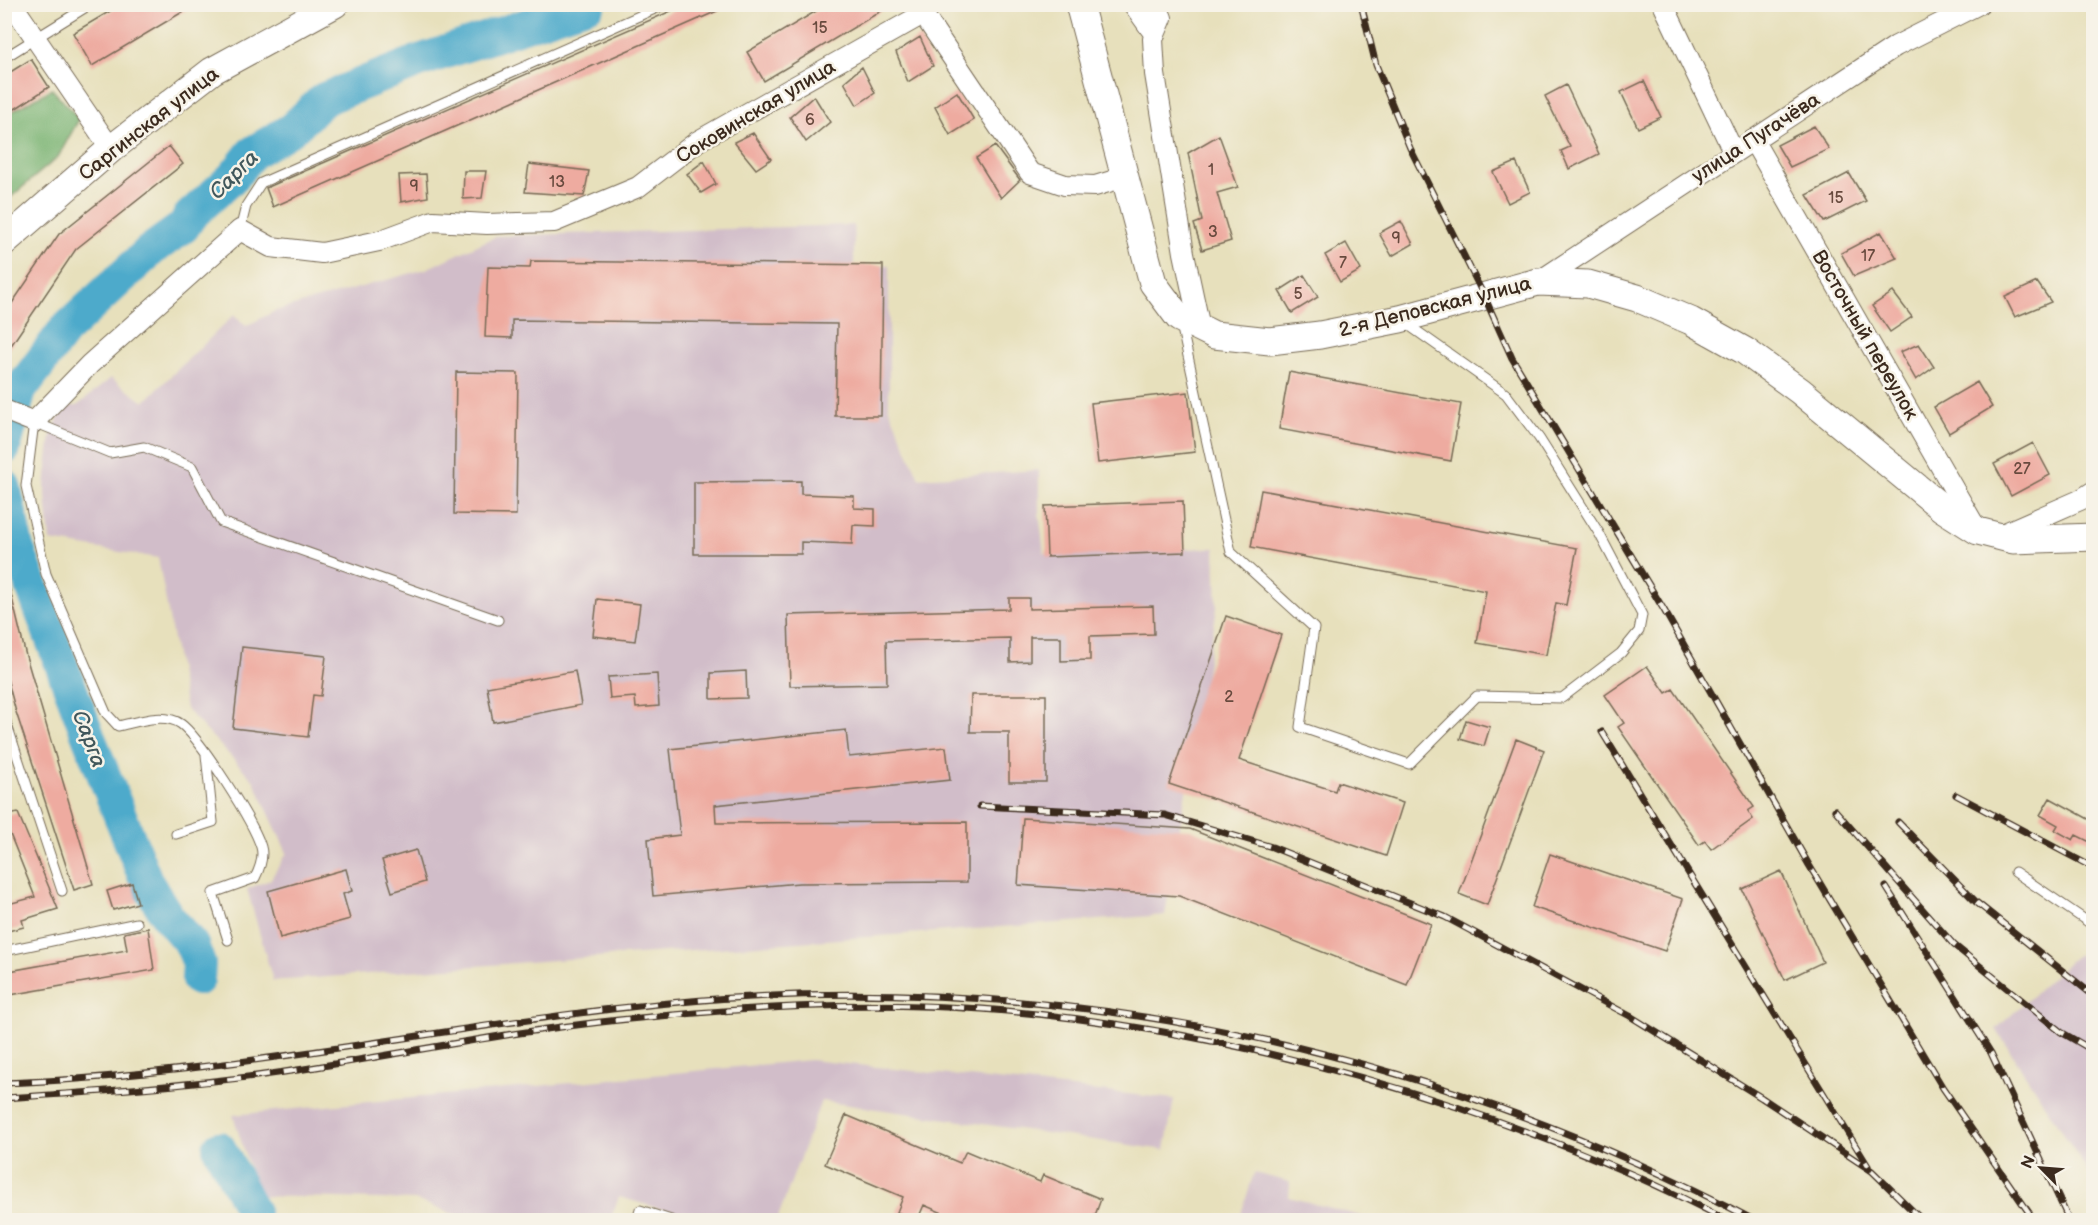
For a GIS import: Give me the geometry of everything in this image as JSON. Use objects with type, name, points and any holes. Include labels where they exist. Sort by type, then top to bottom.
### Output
[{"type":"street","points":[[12,4],[111,149]]},
{"type":"street","name":"Саргинская улица","points":[[4,242],[111,149],[212,71],[335,4]]},
{"type":"street","points":[[1078,4],[1153,283],[1190,323]]},
{"type":"street","points":[[1133,4],[1155,35]]},
{"type":"street","points":[[1156,4],[1162,18],[1155,35],[1155,74],[1190,323]]},
{"type":"street","points":[[1663,4],[1734,153]]},
{"type":"street","name":"улица Пугачёва","points":[[1539,282],[1896,45],[1979,4]]},
{"type":"street","name":"Соковинская улица","points":[[240,230],[271,247],[322,253],[379,241],[433,222],[487,224],[554,222],[638,187],[698,141],[923,14],[1030,173],[1065,185],[1095,186],[1125,177]]},
{"type":"street","name":"Восточный переулок","points":[[1753,140],[1988,533]]},
{"type":"street","points":[[4,410],[34,422],[90,364],[240,230]]},
{"type":"street","name":"2-я Деповская улица","points":[[1190,323],[1214,335],[1270,341],[1320,335],[1400,319],[1539,282],[1588,284],[1637,298],[1691,321],[1745,351],[1800,391],[1942,508],[1988,533],[2013,540],[2094,537]]},
{"type":"street","points":[[1988,533],[2080,500],[2094,491]]},
{"type":"lane","points":[[4,58],[91,4]]},
{"type":"lane","points":[[240,230],[246,206],[261,183],[666,4]]},
{"type":"lane","points":[[1190,323],[1231,552],[1314,628],[1300,727],[1409,764],[1477,696],[1562,698],[1622,653],[1639,632],[1642,615],[1599,533],[1539,438],[1506,394],[1400,319]]},
{"type":"lane","points":[[228,940],[213,893],[255,878],[261,865],[262,848],[218,769],[180,723],[162,717],[118,726],[106,713],[45,574],[26,486],[34,422],[110,453],[144,447],[192,467],[221,522],[498,620]]},
{"type":"lane","points":[[4,716],[62,891]]},
{"type":"lane","points":[[176,834],[213,822],[206,754]]},
{"type":"lane","points":[[2015,872],[2094,926]]},
{"type":"lane","points":[[4,951],[137,923]]},
{"type":"lane","points":[[637,1221],[640,1210],[671,1221]]},
{"type":"shaded area","points":[[854,225],[854,265],[889,265],[889,408],[919,478],[1039,470],[1039,513],[1044,553],[1215,548],[1217,608],[1165,915],[273,981],[247,889],[270,880],[287,853],[254,781],[186,709],[158,558],[50,541],[45,485],[51,434],[64,406],[77,406],[111,378],[144,402],[234,315],[246,326],[275,311],[426,269],[497,236]]},
{"type":"shaded area","points":[[2078,954],[2093,966],[2093,1180],[1996,1029]]},
{"type":"shaded area","points":[[810,1060],[1174,1099],[1165,1150],[821,1101],[777,1220],[700,1220],[619,1197],[610,1220],[469,1220],[415,1200],[258,1196],[233,1115]]},
{"type":"shaded area","points":[[1254,1173],[1290,1182],[1289,1197],[1375,1220],[1239,1220]]},
{"type":"green space","points":[[52,89],[79,119],[58,157],[5,202],[5,115]]},
{"type":"building","points":[[122,4],[196,4],[92,66],[73,33]]},
{"type":"building","points":[[687,4],[733,4],[273,207],[266,188]]},
{"type":"building","points":[[828,4],[893,4],[764,81],[747,52]]},
{"type":"building","points":[[920,37],[933,66],[908,82],[896,52]]},
{"type":"building","points":[[31,59],[49,87],[4,116],[4,76]]},
{"type":"building","points":[[862,67],[875,93],[857,105],[844,82]]},
{"type":"building","points":[[1644,81],[1661,117],[1638,128],[1621,92]]},
{"type":"building","points":[[1566,85],[1599,154],[1569,169],[1561,151],[1570,147],[1545,96]]},
{"type":"building","points":[[957,92],[974,120],[950,135],[935,107]]},
{"type":"building","points":[[814,96],[830,122],[806,142],[790,117]]},
{"type":"building","points":[[1814,126],[1829,149],[1790,167],[1777,145]]},
{"type":"building","points":[[753,133],[771,159],[756,169],[734,142]]},
{"type":"building","points":[[1219,135],[1238,187],[1217,193],[1231,241],[1202,250],[1194,224],[1202,221],[1188,153]]},
{"type":"building","points":[[169,146],[183,164],[76,249],[4,356],[4,315],[59,234]]},
{"type":"building","points":[[995,146],[1020,180],[1001,198],[976,158]]},
{"type":"building","points":[[704,161],[716,184],[701,193],[687,174]]},
{"type":"building","points":[[1516,162],[1530,192],[1508,203],[1493,172]]},
{"type":"building","points":[[529,164],[589,171],[584,196],[525,192]]},
{"type":"building","points":[[464,171],[486,171],[482,198],[463,199]]},
{"type":"building","points":[[1849,173],[1866,201],[1824,222],[1807,195]]},
{"type":"building","points":[[426,174],[428,197],[401,202],[399,175]]},
{"type":"building","points":[[1401,221],[1413,244],[1392,256],[1379,233]]},
{"type":"building","points":[[1881,232],[1897,258],[1854,276],[1841,253]]},
{"type":"building","points":[[1346,243],[1361,270],[1340,282],[1325,255]]},
{"type":"building","points":[[531,261],[883,265],[881,416],[835,416],[837,324],[512,320],[512,338],[485,337],[488,267],[530,268]]},
{"type":"building","points":[[1304,275],[1318,297],[1292,313],[1279,291]]},
{"type":"building","points":[[2037,282],[2051,302],[2015,317],[2005,297]]},
{"type":"building","points":[[1893,292],[1912,317],[1890,332],[1872,306]]},
{"type":"building","points":[[1919,344],[1934,367],[1916,380],[1900,352]]},
{"type":"building","points":[[456,372],[518,373],[516,515],[454,514]]},
{"type":"building","points":[[1289,372],[1461,404],[1451,461],[1279,429]]},
{"type":"building","points":[[1977,382],[1992,407],[1949,433],[1934,407]]},
{"type":"building","points":[[1188,392],[1195,452],[1098,463],[1091,403]]},
{"type":"building","points":[[2033,443],[2050,475],[2011,496],[1994,464]]},
{"type":"building","points":[[801,481],[801,494],[854,496],[854,508],[875,509],[875,526],[853,525],[852,544],[801,542],[801,554],[694,554],[694,482]]},
{"type":"building","points":[[1261,490],[1577,548],[1566,605],[1556,603],[1546,655],[1477,643],[1486,591],[1251,547]]},
{"type":"building","points":[[1183,501],[1185,552],[1047,557],[1045,506]]},
{"type":"building","points":[[4,590],[10,590],[26,656],[93,884],[74,890],[16,712],[4,667]]},
{"type":"building","points":[[1009,598],[1029,598],[1029,609],[1153,606],[1154,634],[1090,636],[1090,660],[1061,661],[1061,637],[1030,637],[1030,661],[1010,662],[1010,638],[886,641],[887,684],[790,686],[788,615],[1009,609]]},
{"type":"building","points":[[597,599],[640,604],[635,641],[593,636]]},
{"type":"building","points":[[1226,616],[1281,635],[1239,760],[1335,791],[1338,782],[1403,803],[1386,856],[1169,784]]},
{"type":"building","points":[[242,647],[326,656],[321,696],[313,695],[308,737],[233,728]]},
{"type":"building","points":[[1647,666],[1666,693],[1673,689],[1754,807],[1748,811],[1753,819],[1711,849],[1705,841],[1699,845],[1618,727],[1624,723],[1605,695]]},
{"type":"building","points":[[575,671],[581,705],[493,722],[487,687]]},
{"type":"building","points":[[746,671],[747,698],[711,699],[711,673]]},
{"type":"building","points":[[657,674],[659,706],[636,708],[635,697],[610,699],[608,677]]},
{"type":"building","points":[[971,695],[1046,695],[1046,782],[1009,782],[1009,732],[970,732]]},
{"type":"building","points":[[1466,720],[1490,727],[1484,746],[1460,739]]},
{"type":"building","points":[[846,730],[849,757],[946,747],[950,780],[715,805],[716,823],[967,822],[967,882],[799,883],[653,896],[648,839],[680,835],[670,749]]},
{"type":"building","points":[[1516,739],[1544,750],[1487,905],[1459,894]]},
{"type":"building","points":[[2050,798],[2094,822],[2094,844],[2076,835],[2073,840],[2055,830],[2058,825],[2040,815]]},
{"type":"building","points":[[18,813],[58,909],[22,920],[24,927],[4,932],[4,905],[35,897],[4,819],[4,816]]},
{"type":"building","points":[[1023,818],[1190,829],[1431,924],[1407,985],[1179,896],[1018,885]]},
{"type":"building","points":[[416,850],[425,882],[392,892],[382,860]]},
{"type":"building","points":[[1550,854],[1683,899],[1665,951],[1532,907]]},
{"type":"building","points":[[346,869],[352,891],[343,894],[350,919],[280,938],[268,891]]},
{"type":"building","points":[[1781,871],[1823,962],[1785,980],[1742,889]]},
{"type":"building","points":[[132,883],[138,903],[113,910],[107,891]]},
{"type":"building","points":[[148,928],[154,970],[4,996],[4,972],[127,950],[124,933]]},
{"type":"building","points":[[846,1115],[960,1163],[966,1151],[1040,1182],[1043,1175],[1101,1199],[1093,1221],[961,1221],[924,1205],[917,1221],[897,1212],[903,1197],[825,1164]]},
{"type":"waterway","name":"Сарга","points":[[4,448],[20,390],[64,331],[151,250],[183,227],[190,216],[233,177],[252,153],[292,129],[324,99],[419,61],[589,4]]},
{"type":"waterway","name":"Сарга","points":[[4,486],[17,547],[89,738],[147,883],[168,917],[192,945],[199,964],[198,979]]},
{"type":"waterway","name":"Сарга","points":[[219,1148],[253,1212]]},
{"type":"railway","points":[[1361,4],[1376,65],[1410,148],[1485,298],[1512,358],[1664,610],[1809,865],[1943,1088],[2034,1220]]},
{"type":"railway","points":[[1602,732],[1868,1166]]},
{"type":"railway","points":[[1956,795],[2094,868]]},
{"type":"railway","points":[[980,806],[1165,815],[1272,847],[1445,917],[1630,1016],[1762,1098],[1872,1171],[1922,1220]]},
{"type":"railway","points":[[1835,810],[1954,945],[2061,1032],[2094,1051]]},
{"type":"railway","points":[[1898,822],[1976,902],[2094,996]]},
{"type":"railway","points":[[1886,887],[1991,1053],[2069,1220]]},
{"type":"railway","points":[[4,1083],[157,1072],[612,1009],[761,996],[909,995],[1055,1005],[1200,1026],[1342,1059],[1482,1102],[1619,1156],[1754,1220]]},
{"type":"railway","points":[[4,1098],[244,1078],[533,1031],[619,1020],[755,1009],[846,1005],[982,1009],[1103,1022],[1163,1032],[1222,1043],[1341,1072],[1457,1107],[1561,1145],[1628,1172],[1726,1220]]}]
